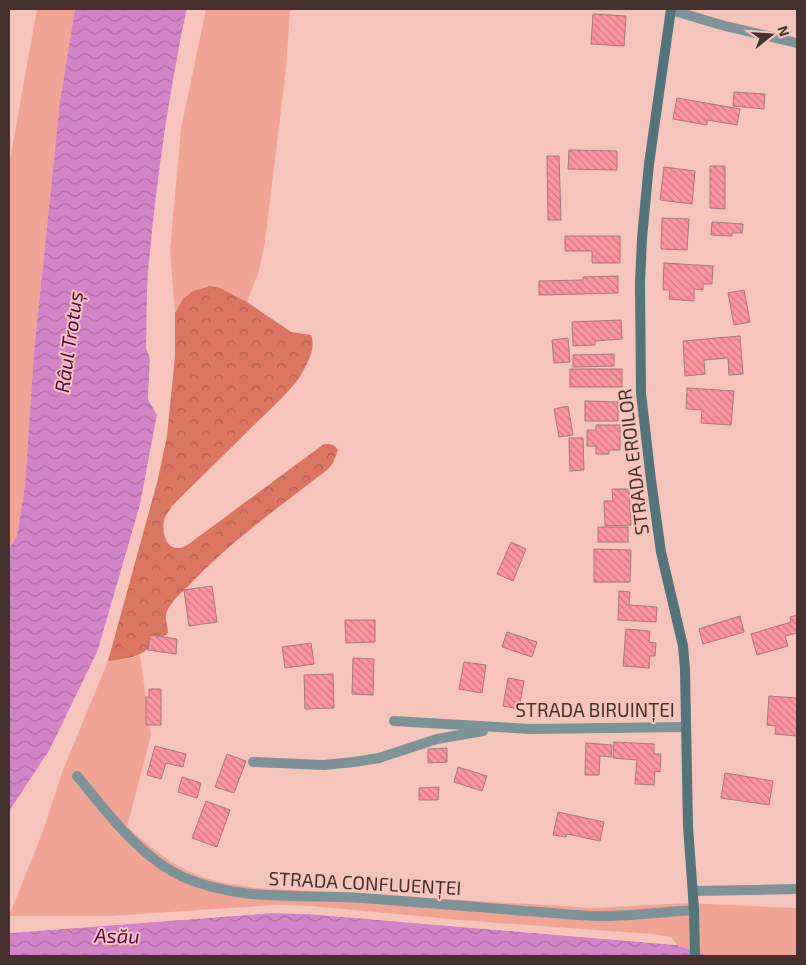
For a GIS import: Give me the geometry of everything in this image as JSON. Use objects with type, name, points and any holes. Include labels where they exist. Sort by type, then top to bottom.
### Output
[{"type":"main road","name":"STRADA EROILOR","points":[[671,10],[645,203],[640,283],[641,393],[661,552],[683,646],[687,697],[688,826],[696,956]]},
{"type":"street","points":[[671,10],[725,26],[797,43]]},
{"type":"street","name":"STRADA BIRUINȚEI","points":[[394,721],[531,729],[686,727]]},
{"type":"street","name":"STRADA BIRUINȚEI","points":[[253,762],[324,764],[354,762],[379,758],[456,735],[504,728]]},
{"type":"street","name":"STRADA CONFLUENȚEI","points":[[77,776],[124,832],[164,866],[181,876],[229,892],[257,895],[360,898],[599,916],[694,910]]},
{"type":"street","points":[[693,891],[797,889]]},
{"type":"shaded area","points":[[37,9],[75,9],[60,101],[34,351],[25,485],[17,536],[9,549],[9,165]]},
{"type":"shaded area","points":[[206,9],[290,9],[286,69],[265,241],[259,271],[247,302],[220,288],[183,299],[175,313],[170,250],[181,129]]},
{"type":"shaded area","points":[[140,655],[151,735],[127,827],[160,854],[187,871],[212,880],[258,888],[595,908],[688,903],[797,908],[797,956],[708,956],[677,945],[671,937],[651,934],[460,920],[311,906],[274,905],[110,916],[9,916],[43,831],[63,770],[108,661],[128,659]]},
{"type":"green space","points":[[210,286],[220,288],[247,302],[291,332],[311,335],[312,352],[299,378],[288,391],[172,506],[165,517],[163,526],[167,542],[175,548],[185,546],[324,444],[332,445],[338,450],[333,463],[327,470],[240,538],[175,599],[166,614],[168,633],[141,654],[108,661],[158,479],[167,436],[175,356],[175,313],[183,299],[193,291]]},
{"type":"water","name":"Râul Trotuș","points":[[75,9],[187,9],[164,134],[148,272],[146,348],[150,359],[148,399],[157,415],[140,505],[98,650],[54,743],[9,811],[9,549],[17,536],[25,485],[34,351],[60,101]]},
{"type":"water","name":"Asău","points":[[272,913],[309,914],[677,945],[708,956],[9,956],[9,933]]},
{"type":"pier","points":[[187,9],[190,9],[183,41],[160,191],[162,156],[180,41]]},
{"type":"pier","points":[[152,357],[151,399],[159,416],[142,505],[100,651],[56,744],[42,765],[98,650],[140,505],[157,415],[148,399],[150,359]]},
{"type":"pier","points":[[272,911],[309,911],[675,942],[677,945],[309,914],[272,913],[9,933],[9,930]]},
{"type":"building","points":[[593,14],[626,16],[624,46],[591,44]]},
{"type":"building","points":[[734,92],[765,94],[764,109],[733,106]]},
{"type":"building","points":[[677,98],[740,109],[737,125],[707,120],[707,125],[673,119]]},
{"type":"building","points":[[569,150],[617,151],[617,170],[568,169]]},
{"type":"building","points":[[547,156],[559,156],[561,220],[548,220]]},
{"type":"building","points":[[710,166],[725,166],[725,209],[710,208]]},
{"type":"building","points":[[664,167],[695,171],[692,204],[660,200]]},
{"type":"building","points":[[662,218],[689,219],[687,250],[661,249]]},
{"type":"building","points":[[712,222],[743,224],[742,233],[732,233],[732,236],[711,235]]},
{"type":"building","points":[[565,236],[620,236],[620,263],[592,263],[592,251],[565,251]]},
{"type":"building","points":[[664,263],[713,266],[712,284],[703,284],[703,290],[694,289],[694,301],[669,299],[670,290],[663,290]]},
{"type":"building","points":[[618,276],[618,293],[539,295],[539,281],[583,280],[583,277]]},
{"type":"building","points":[[744,290],[750,322],[734,325],[728,293]]},
{"type":"building","points":[[621,320],[622,339],[595,341],[595,345],[573,346],[572,322]]},
{"type":"building","points":[[740,336],[743,374],[729,375],[728,358],[704,360],[705,374],[685,376],[683,341]]},
{"type":"building","points":[[568,338],[570,362],[554,363],[552,340]]},
{"type":"building","points":[[614,354],[614,366],[573,367],[573,355]]},
{"type":"building","points":[[570,369],[622,369],[622,387],[570,387]]},
{"type":"building","points":[[687,388],[734,391],[731,425],[701,423],[702,410],[686,409]]},
{"type":"building","points":[[585,401],[618,402],[618,421],[585,421]]},
{"type":"building","points":[[568,406],[573,435],[559,437],[554,409]]},
{"type":"building","points":[[596,425],[620,425],[620,450],[609,450],[609,454],[596,454],[596,446],[587,446],[587,430],[596,430]]},
{"type":"building","points":[[569,438],[583,438],[584,470],[570,471]]},
{"type":"building","points":[[612,489],[629,489],[631,525],[605,526],[604,501],[613,501]]},
{"type":"building","points":[[598,527],[628,527],[628,542],[598,542]]},
{"type":"building","points":[[511,542],[526,549],[513,581],[497,574]]},
{"type":"building","points":[[594,549],[631,550],[630,582],[594,582]]},
{"type":"building","points":[[212,586],[217,622],[189,626],[184,590]]},
{"type":"building","points":[[619,591],[630,592],[629,605],[657,607],[656,622],[618,620]]},
{"type":"building","points":[[797,615],[797,633],[785,636],[788,646],[757,655],[751,634],[791,622],[790,617]]},
{"type":"building","points":[[740,616],[744,632],[703,644],[699,629]]},
{"type":"building","points":[[345,620],[375,620],[375,642],[346,643]]},
{"type":"building","points":[[626,629],[650,631],[649,642],[656,643],[655,656],[650,656],[649,668],[623,666]]},
{"type":"building","points":[[507,632],[537,642],[532,657],[502,647]]},
{"type":"building","points":[[150,635],[177,639],[176,654],[148,650]]},
{"type":"building","points":[[311,643],[314,664],[285,668],[282,647]]},
{"type":"building","points":[[353,658],[374,659],[373,695],[352,694]]},
{"type":"building","points":[[464,662],[486,665],[482,693],[459,689]]},
{"type":"building","points":[[333,674],[334,708],[305,709],[304,675]]},
{"type":"building","points":[[508,678],[524,681],[519,709],[503,706]]},
{"type":"building","points":[[149,689],[161,689],[161,725],[146,725],[146,697],[149,697]]},
{"type":"building","points":[[769,696],[797,698],[797,736],[775,734],[776,726],[767,725]]},
{"type":"building","points":[[614,742],[654,744],[654,754],[661,754],[660,772],[655,771],[654,785],[635,784],[637,760],[613,758]]},
{"type":"building","points":[[586,743],[612,745],[611,757],[600,756],[599,775],[585,775]]},
{"type":"building","points":[[155,746],[186,754],[183,767],[166,763],[161,779],[147,775]]},
{"type":"building","points":[[447,748],[447,762],[428,763],[428,749]]},
{"type":"building","points":[[227,754],[246,761],[234,793],[215,787]]},
{"type":"building","points":[[458,767],[487,776],[482,791],[454,782]]},
{"type":"building","points":[[725,773],[773,781],[769,805],[721,798]]},
{"type":"building","points":[[182,777],[201,783],[197,798],[178,792]]},
{"type":"building","points":[[439,787],[438,800],[419,800],[419,788]]},
{"type":"building","points":[[206,801],[230,810],[217,847],[192,838]]},
{"type":"building","points":[[558,812],[604,822],[600,841],[567,834],[566,837],[553,835]]}]
